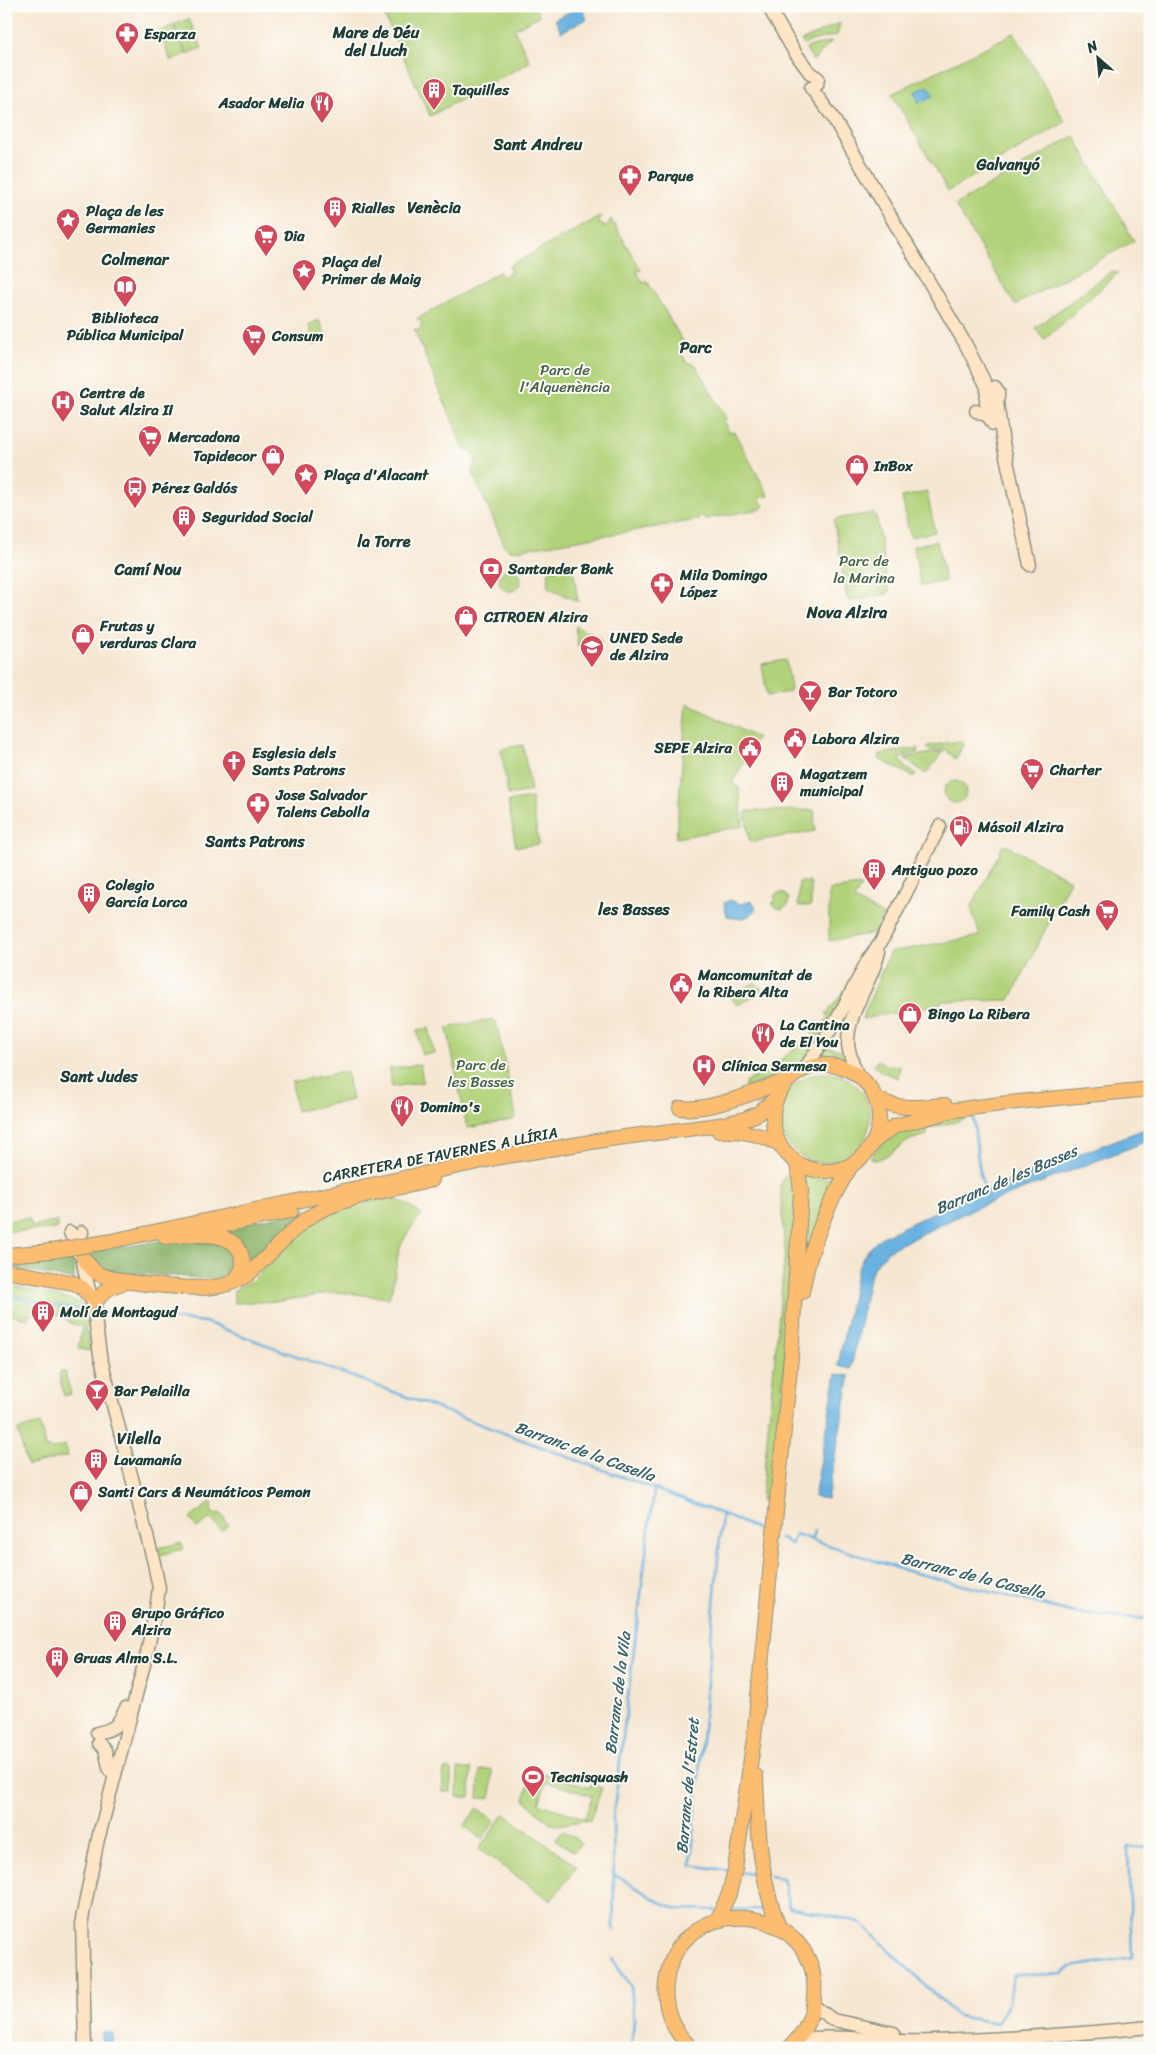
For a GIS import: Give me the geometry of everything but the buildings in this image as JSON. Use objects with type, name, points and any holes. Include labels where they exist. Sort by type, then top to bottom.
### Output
[{"type":"main road","points":[[768,6],[808,75],[804,84],[814,86],[990,388],[997,388],[998,391],[993,405],[1030,565]]},
{"type":"main road","points":[[976,410],[988,416],[996,433],[1002,440]]},
{"type":"main road","points":[[805,1068],[835,1023],[868,960],[881,942],[940,826]]},
{"type":"main road","points":[[857,1074],[849,1048],[848,1036],[876,963],[881,942]]},
{"type":"main road","points":[[680,1108],[695,1109],[713,1105],[789,1078],[805,1068],[822,1064],[834,1065],[857,1074],[868,1085],[876,1098],[879,1120],[873,1142]]},
{"type":"main road","points":[[789,1078],[776,1098],[772,1121],[778,1143],[787,1155],[797,1163],[810,1169],[825,1171],[839,1169],[853,1163],[863,1156],[873,1142],[895,1126],[955,1110],[1008,1102],[1150,1089]]},
{"type":"main road","points":[[876,1098],[892,1106],[904,1108],[1150,1082]]},
{"type":"main road","name":"CARRETERA DE TAVERNES A LLÍRIA","points":[[6,1255],[51,1251],[107,1242],[141,1233],[502,1157],[609,1139],[719,1125],[757,1114],[776,1098]]},
{"type":"main road","name":"CARRETERA DE TAVERNES A LLÍRIA","points":[[107,1242],[134,1241],[256,1219],[402,1184],[611,1144],[719,1131],[746,1131],[778,1143]]},
{"type":"main road","points":[[716,1920],[726,1904],[740,1844],[754,1738],[791,1357],[802,1191],[797,1163]]},
{"type":"main road","points":[[791,1357],[804,1281],[811,1255],[838,1188],[853,1163]]},
{"type":"main road","points":[[82,1256],[94,1270],[102,1275],[139,1282],[202,1288],[228,1284],[246,1276],[300,1224],[322,1210],[347,1200],[452,1174]]},
{"type":"main road","points":[[85,1273],[80,1238],[76,1232],[85,1273],[93,1303],[100,1355],[156,1574],[158,1594],[143,1671],[99,1836]]},
{"type":"main road","points":[[165,1236],[208,1236],[232,1241],[238,1247],[243,1261],[239,1274],[228,1284]]},
{"type":"main road","points":[[6,1271],[74,1283],[93,1303]]},
{"type":"main road","points":[[93,1303],[100,1295],[115,1285],[139,1282]]},
{"type":"main road","points":[[113,1786],[126,1708],[141,1654],[152,1626]]},
{"type":"main road","points":[[85,2048],[82,1919],[110,1771],[137,1680],[143,1671]]},
{"type":"main road","points":[[98,1738],[117,1726],[126,1708]]},
{"type":"main road","points":[[98,1738],[109,1746],[119,1742]]},
{"type":"main road","points":[[98,1738],[105,1750],[110,1771]]},
{"type":"main road","points":[[754,1738],[758,1844],[771,1908],[779,1927]]},
{"type":"main road","points":[[692,2048],[680,2035],[668,2011],[666,1991],[668,1974],[682,1944],[696,1932],[716,1920],[738,1916],[764,1920],[779,1927],[790,1935],[808,1960],[815,1990],[814,2006],[808,2023],[793,2043]]},
{"type":"main road","points":[[814,2006],[833,2020],[886,2033],[972,2039]]},
{"type":"main road","points":[[793,2043],[822,2036],[910,2041],[1070,2034],[1150,2027]]},
{"type":"green space","points":[[380,6],[535,6],[539,16],[514,29],[530,62],[430,116]]},
{"type":"green space","points":[[189,19],[202,48],[187,54],[174,25]]},
{"type":"green space","points":[[840,23],[837,35],[811,41],[804,45],[801,41]]},
{"type":"green space","points":[[174,25],[186,54],[171,61],[159,32]]},
{"type":"green space","points":[[1014,33],[1065,122],[948,191],[892,94]]},
{"type":"green space","points":[[832,41],[813,61],[806,48]]},
{"type":"green space","points":[[1074,136],[1134,241],[1015,305],[955,205]]},
{"type":"green space","name":"Parc de l'Alquenència","points":[[601,216],[599,222],[602,226],[608,225],[611,219],[641,270],[637,272],[643,283],[647,281],[684,343],[681,352],[686,362],[695,364],[726,418],[724,422],[729,432],[734,432],[769,496],[764,495],[760,500],[764,506],[761,509],[705,519],[703,516],[698,517],[697,520],[509,550],[505,546],[472,471],[476,462],[471,451],[464,449],[414,329],[419,331],[422,322],[417,319],[499,272],[502,277],[511,272],[509,266]]},
{"type":"green space","points":[[1112,271],[1118,273],[1044,340],[1035,328]]},
{"type":"green space","points":[[319,320],[327,338],[313,346],[308,325]]},
{"type":"green space","points":[[927,492],[935,532],[910,537],[902,497]]},
{"type":"green space","name":"Parc de la Marina","points":[[873,513],[876,515],[889,592],[850,601],[847,598],[834,522],[836,519]]},
{"type":"green space","points":[[937,541],[945,581],[921,586],[913,546]]},
{"type":"green space","points":[[573,566],[578,602],[548,587],[549,570]]},
{"type":"green space","points":[[510,569],[518,572],[521,580],[518,588],[510,591],[502,588],[499,580],[502,572]]},
{"type":"green space","points":[[575,626],[600,639],[601,643],[578,647]]},
{"type":"green space","points":[[786,660],[791,689],[789,692],[767,696],[762,664]]},
{"type":"green space","points":[[687,703],[757,738],[732,783],[739,788],[743,826],[676,838]]},
{"type":"green space","points":[[960,741],[963,744],[957,758],[954,758],[945,749],[930,751],[927,748],[928,746]]},
{"type":"green space","points":[[523,745],[531,791],[508,795],[501,749]]},
{"type":"green space","points":[[919,748],[917,753],[903,756],[900,760],[907,769],[916,773],[914,777],[879,759],[880,754]]},
{"type":"green space","points":[[944,751],[926,774],[904,758]]},
{"type":"green space","points":[[955,781],[963,784],[966,792],[963,800],[955,803],[947,800],[944,792],[947,784]]},
{"type":"green space","points":[[531,798],[539,844],[516,847],[508,802]]},
{"type":"green space","points":[[814,810],[815,831],[750,842],[745,814],[747,811]]},
{"type":"green space","points":[[1004,844],[1070,880],[1010,1000],[942,1001],[940,1004],[862,1019],[890,952],[980,936],[971,908]]},
{"type":"green space","points":[[799,882],[811,882],[811,906],[798,906]]},
{"type":"green space","points":[[861,886],[854,900],[883,915],[874,933],[829,941],[829,890]]},
{"type":"green space","points":[[778,893],[784,893],[789,899],[788,905],[782,909],[777,908],[772,903],[776,901],[774,896]]},
{"type":"green space","points":[[853,980],[822,1036],[811,1035],[829,1017],[826,1014]]},
{"type":"green space","points":[[755,982],[762,989],[737,1005],[733,1001],[733,996]]},
{"type":"green space","name":"Parc de les Basses","points":[[493,1019],[496,1022],[516,1116],[513,1120],[467,1128],[447,1028]]},
{"type":"green space","points":[[429,1028],[434,1053],[422,1055],[417,1030]]},
{"type":"green space","points":[[817,1044],[801,1063],[786,1073],[745,1089],[745,1083],[774,1065],[800,1045]]},
{"type":"green space","points":[[826,1048],[842,1050],[845,1059],[822,1055]]},
{"type":"green space","points":[[878,1060],[887,1066],[900,1066],[898,1078],[880,1071],[874,1065]]},
{"type":"green space","points":[[420,1064],[423,1082],[392,1087],[389,1069]]},
{"type":"green space","points":[[346,1071],[352,1100],[296,1111],[292,1082]]},
{"type":"green space","points":[[825,1073],[842,1076],[857,1086],[867,1101],[870,1118],[867,1135],[857,1150],[842,1160],[825,1163],[808,1160],[793,1150],[783,1135],[780,1118],[783,1101],[793,1086],[808,1076]]},
{"type":"green space","points":[[965,1113],[966,1119],[927,1129],[927,1135],[908,1141],[877,1160],[872,1160],[870,1157],[892,1133]]},
{"type":"green space","points":[[791,1170],[795,1174],[792,1291],[771,1503],[761,1501],[785,1252],[780,1186],[785,1176]]},
{"type":"green space","points":[[804,1176],[823,1179],[839,1177],[801,1274]]},
{"type":"green space","points":[[391,1197],[408,1205],[422,1215],[401,1246],[389,1298],[338,1292],[280,1301],[234,1303],[234,1290],[252,1281],[297,1233],[319,1216],[346,1206]]},
{"type":"green space","points":[[308,1209],[247,1267],[241,1243],[222,1229]]},
{"type":"green space","points":[[29,1218],[32,1227],[57,1221],[58,1226],[56,1229],[6,1232],[6,1221]]},
{"type":"green space","points":[[174,1239],[227,1244],[236,1252],[236,1263],[222,1277],[210,1279],[112,1271],[100,1267],[87,1252]]},
{"type":"green space","points":[[72,1257],[75,1267],[74,1280],[6,1267],[6,1262]]},
{"type":"green space","points":[[6,1284],[85,1303],[88,1327],[85,1327],[91,1351],[78,1349],[82,1326],[70,1323],[66,1318],[43,1311],[42,1314],[34,1312],[33,1315],[29,1314],[28,1319],[11,1315],[13,1308],[6,1307]]},
{"type":"green space","points":[[61,1371],[65,1372],[71,1394],[64,1396],[59,1374]]},
{"type":"green space","points":[[40,1424],[45,1447],[52,1449],[65,1445],[68,1456],[27,1466],[18,1430]]},
{"type":"green space","points":[[211,1502],[213,1514],[220,1513],[229,1525],[221,1531],[211,1518],[197,1528],[190,1518]]},
{"type":"green space","points":[[181,1543],[183,1549],[160,1555],[158,1548]]},
{"type":"green space","points":[[444,1769],[451,1769],[451,1792],[442,1792]]},
{"type":"green space","points":[[458,1769],[471,1769],[470,1797],[457,1797]]},
{"type":"green space","points":[[480,1770],[492,1770],[491,1798],[478,1798]]},
{"type":"green space","name":"Tecnisquash","points":[[534,1770],[590,1788],[591,1784],[602,1788],[590,1820],[557,1825],[549,1822],[524,1799]],"holes":[[[546,1782],[592,1796],[585,1818],[539,1804]]]},
{"type":"green space","points":[[477,1808],[495,1821],[482,1839],[464,1826]]},
{"type":"green space","points":[[504,1814],[577,1866],[551,1901],[479,1849]]},
{"type":"green space","points":[[563,1830],[581,1843],[574,1852],[556,1840]]},
{"type":"water","points":[[581,6],[587,19],[561,32],[555,19]]},
{"type":"water","points":[[928,86],[934,96],[919,103],[915,92]]},
{"type":"water","points":[[730,900],[740,904],[752,901],[756,907],[751,914],[744,918],[731,918],[727,916],[724,903]]},
{"type":"water","points":[[1150,1127],[1150,1140],[971,1210],[889,1250],[873,1268],[868,1283],[851,1369],[838,1366],[857,1269],[866,1252],[880,1238],[964,1198]]},
{"type":"water","points":[[836,1374],[850,1376],[827,1499],[814,1497]]},
{"type":"water","points":[[102,2032],[113,2033],[114,2048],[102,2047]]},
{"type":"waterway","points":[[973,1116],[980,1174],[986,1193]]},
{"type":"waterway","name":"Barranc de la Casella","points":[[6,1294],[50,1305],[91,1311]]},
{"type":"waterway","name":"Barranc de la Casella","points":[[99,1312],[205,1322],[722,1514],[769,1534]]},
{"type":"waterway","name":"Barranc de la Vila","points":[[614,1930],[613,1817],[654,1489]]},
{"type":"waterway","name":"Barranc de l'Estret","points":[[722,1514],[691,1865],[731,1871]]},
{"type":"waterway","name":"Barranc de les Basses","points":[[812,1539],[814,1531]]},
{"type":"waterway","name":"Barranc de la Casella","points":[[779,1538],[792,1544],[795,1534],[903,1570],[1075,1613],[1150,1619]]},
{"type":"waterway","name":"Barranc de l'Estret","points":[[769,1876],[782,1878],[789,1907],[860,1922],[957,2016],[997,2023],[1009,2003],[1013,1975],[1063,1974],[1071,1967],[1132,1957],[1128,1847],[1150,1848]]},
{"type":"waterway","name":"Barranc de l'Estret","points":[[739,1872],[758,1875]]},
{"type":"waterway","points":[[614,1874],[658,1901],[677,1909],[716,1910]]},
{"type":"waterway","points":[[726,1910],[768,1909]]},
{"type":"waterway","name":"Barranc de la Vila","points":[[613,1959],[631,1987],[634,2020],[631,2048]]},
{"type":"place","name":"Esparza","points":[[127,55]]},
{"type":"place","name":"Taquilles","points":[[434,111]]},
{"type":"place","name":"Asador Melia","points":[[322,124]]},
{"type":"place","name":"Parque","points":[[630,197]]},
{"type":"place","name":"Rialles","points":[[335,229]]},
{"type":"place","name":"Plaça de les Germanies","points":[[68,241]]},
{"type":"place","name":"Dia","points":[[266,257]]},
{"type":"place","name":"Plaça del Primer de Maig","points":[[304,292]]},
{"type":"place","name":"Biblioteca Pública Municipal","points":[[125,308]]},
{"type":"place","name":"Consum","points":[[254,357]]},
{"type":"place","name":"Centre de Salut Alzira II","points":[[63,423]]},
{"type":"place","name":"Mercadona","points":[[150,458]]},
{"type":"place","name":"Tapidecor","points":[[273,477]]},
{"type":"place","name":"InBox","points":[[857,487]]},
{"type":"place","name":"Plaça d'Alacant","points":[[306,496]]},
{"type":"place","name":"Pérez Galdós","points":[[135,509]]},
{"type":"place","name":"Seguridad Social","points":[[184,538]]},
{"type":"place","name":"Santander Bank","points":[[491,590]]},
{"type":"place","name":"Mila Domingo López","points":[[662,605]]},
{"type":"place","name":"CITROEN Alzira","points":[[466,638]]},
{"type":"place","name":"Frutas y verduras Clara","points":[[83,656]]},
{"type":"place","name":"UNED Sede de Alzira","points":[[592,668]]},
{"type":"place","name":"Bar Totoro","points":[[810,713]]},
{"type":"place","name":"Labora Alzira","points":[[795,760]]},
{"type":"place","name":"SEPE Alzira","points":[[750,769]]},
{"type":"place","name":"Esglesia dels Sants Patrons","points":[[234,783]]},
{"type":"place","name":"Charter","points":[[1032,791]]},
{"type":"place","name":"Magatzem municipal","points":[[782,804]]},
{"type":"place","name":"Jose Salvador Talens Cebolla","points":[[258,825]]},
{"type":"place","name":"Másoil Alzira","points":[[961,848]]},
{"type":"place","name":"Antiguo pozo","points":[[874,891]]},
{"type":"place","name":"Colegio García Lorca","points":[[89,915]]},
{"type":"place","name":"Family Cash","points":[[1107,932]]},
{"type":"place","name":"Mancomunitat de la Ribera Alta","points":[[681,1005]]},
{"type":"place","name":"Bingo La Ribera","points":[[910,1035]]},
{"type":"place","name":"La Cantina de El You","points":[[763,1055]]},
{"type":"place","name":"Clínica Sermesa","points":[[704,1087]]},
{"type":"place","name":"Domino's","points":[[402,1128]]},
{"type":"place","name":"Molí de Montagud","points":[[43,1333]]},
{"type":"place","name":"Bar Pelailla","points":[[97,1412]]},
{"type":"place","name":"Lavamanía","points":[[96,1481]]},
{"type":"place","name":"Santi Cars & Neumáticos Pemon","points":[[81,1513]]},
{"type":"place","name":"Grupo Gráfico Alzira","points":[[115,1643]]},
{"type":"place","name":"Gruas Almo S.L.","points":[[57,1679]]},
{"type":"place","name":"Tecnisquash","points":[[533,1798]]},
{"type":"district","name":"Mare de Déu del Lluch","points":[[376,41]]},
{"type":"district","name":"Sant Andreu","points":[[538,144]]},
{"type":"district","name":"Galvanyó","points":[[1008,164]]},
{"type":"district","name":"Venècia","points":[[434,207]]},
{"type":"district","name":"Colmenar","points":[[135,259]]},
{"type":"district","name":"Parc","points":[[696,347]]},
{"type":"district","name":"la Torre","points":[[384,541]]},
{"type":"district","name":"Camí Nou","points":[[148,569]]},
{"type":"district","name":"Nova Alzira","points":[[847,612]]},
{"type":"district","name":"Sants Patrons","points":[[255,841]]},
{"type":"district","name":"les Basses","points":[[634,909]]},
{"type":"district","name":"Sant Judes","points":[[99,1076]]},
{"type":"district","name":"Vilella","points":[[139,1438]]}]
